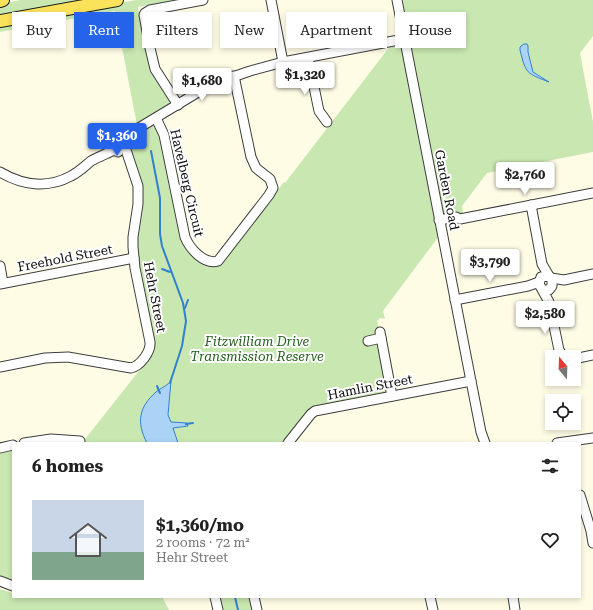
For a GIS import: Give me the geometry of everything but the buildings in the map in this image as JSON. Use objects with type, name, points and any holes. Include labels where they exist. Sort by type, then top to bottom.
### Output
[{"type":"main road","points":[[0,21],[117,0]]},
{"type":"street","points":[[178,105],[155,69],[144,15],[150,10],[203,0]]},
{"type":"street","points":[[272,0],[284,62]]},
{"type":"street","name":"Garden Road","points":[[397,0],[399,12]]},
{"type":"street","points":[[92,161],[108,142],[111,136],[137,129],[200,91],[234,76],[284,62],[395,41]]},
{"type":"street","name":"Garden Road","points":[[406,48],[481,432],[485,442]]},
{"type":"street","points":[[308,58],[319,111],[327,122]]},
{"type":"street","name":"Havelberg Circuit","points":[[156,118],[164,135],[185,237],[192,250],[205,260],[210,262],[218,261],[270,195],[273,188],[270,179],[256,168],[251,157],[234,76]]},
{"type":"street","points":[[0,172],[26,183],[47,184],[60,181],[71,176],[92,161],[122,149],[124,143],[137,129]]},
{"type":"street","points":[[117,134],[121,136],[124,143]]},
{"type":"street","points":[[108,142],[109,147],[115,151]]},
{"type":"street","name":"Hehr Street","points":[[0,366],[56,357],[78,358],[131,368],[137,365],[147,353],[150,346],[134,258],[133,237],[139,196],[136,178],[124,143]]},
{"type":"street","name":"Hehr Street","points":[[115,151],[130,164]]},
{"type":"street","points":[[440,223],[456,217],[460,218],[593,193]]},
{"type":"street","points":[[531,205],[559,350]]},
{"type":"street","name":"Freehold Street","points":[[2,284],[134,258]]},
{"type":"street","points":[[0,266],[2,284]]},
{"type":"street","points":[[455,300],[593,274]]},
{"type":"street","points":[[368,341],[381,335],[392,396]]},
{"type":"street","points":[[581,358],[593,355]]},
{"type":"street","name":"Hamlin Street","points":[[289,442],[315,411],[471,381]]},
{"type":"street","name":"Garden Road","points":[[480,442],[481,432]]},
{"type":"street","points":[[571,442],[593,438]]},
{"type":"street","points":[[31,442],[51,439],[74,442]]},
{"type":"street","points":[[0,448],[12,445]]},
{"type":"street","points":[[581,498],[593,543]]},
{"type":"street","points":[[0,581],[12,586]]},
{"type":"street","points":[[0,587],[12,591]]},
{"type":"street","points":[[215,598],[218,610]]},
{"type":"street","points":[[254,598],[257,610]]},
{"type":"street","points":[[430,598],[433,610]]},
{"type":"street","points":[[513,598],[516,610]]},
{"type":"green space","points":[[21,0],[100,0],[33,12],[12,12],[12,16],[0,18],[0,4]]},
{"type":"green space","points":[[136,0],[176,0],[138,7],[142,34],[142,48],[145,48],[153,73],[167,93],[169,106],[137,125],[122,48],[134,48],[134,12],[74,12],[74,18],[66,20],[66,13]]},
{"type":"green space","points":[[403,0],[593,0],[593,36],[580,53],[593,122],[593,152],[487,173],[462,206],[463,214],[443,214],[410,48],[466,48],[466,12],[404,12]]},
{"type":"green space","points":[[12,23],[12,30],[0,32],[0,25]]},
{"type":"green space","name":"Fitzwilliam Drive Transmission Reserve","points":[[391,45],[395,46],[395,48],[401,48],[403,50],[439,236],[383,311],[385,319],[380,318],[377,321],[379,330],[378,343],[387,388],[383,394],[308,412],[285,442],[83,442],[155,349],[137,255],[137,236],[141,207],[127,144],[129,141],[135,134],[150,126],[154,126],[158,129],[182,242],[199,262],[205,265],[217,266],[222,263],[284,182],[285,183]]},
{"type":"green space","points":[[12,449],[12,584],[0,579],[0,452]]},
{"type":"green space","points":[[0,589],[12,593],[12,598],[163,598],[169,610],[0,610]]},
{"type":"green space","points":[[219,598],[251,598],[253,610],[221,610]]},
{"type":"water","points":[[527,44],[528,46],[533,72],[549,82],[528,72],[520,50],[520,47]]},
{"type":"water","points":[[171,381],[168,415],[171,422],[187,423],[188,426],[173,428],[178,442],[147,442],[141,428],[141,415],[143,409],[146,403],[156,392]]},
{"type":"waterway","points":[[151,151],[160,198],[160,234],[162,246],[183,303],[186,321],[182,346],[170,383]]},
{"type":"waterway","points":[[162,269],[170,272]]},
{"type":"waterway","points":[[185,308],[188,300]]},
{"type":"waterway","points":[[157,386],[160,393]]},
{"type":"waterway","points":[[186,424],[193,423]]},
{"type":"waterway","points":[[235,598],[238,610]]}]
